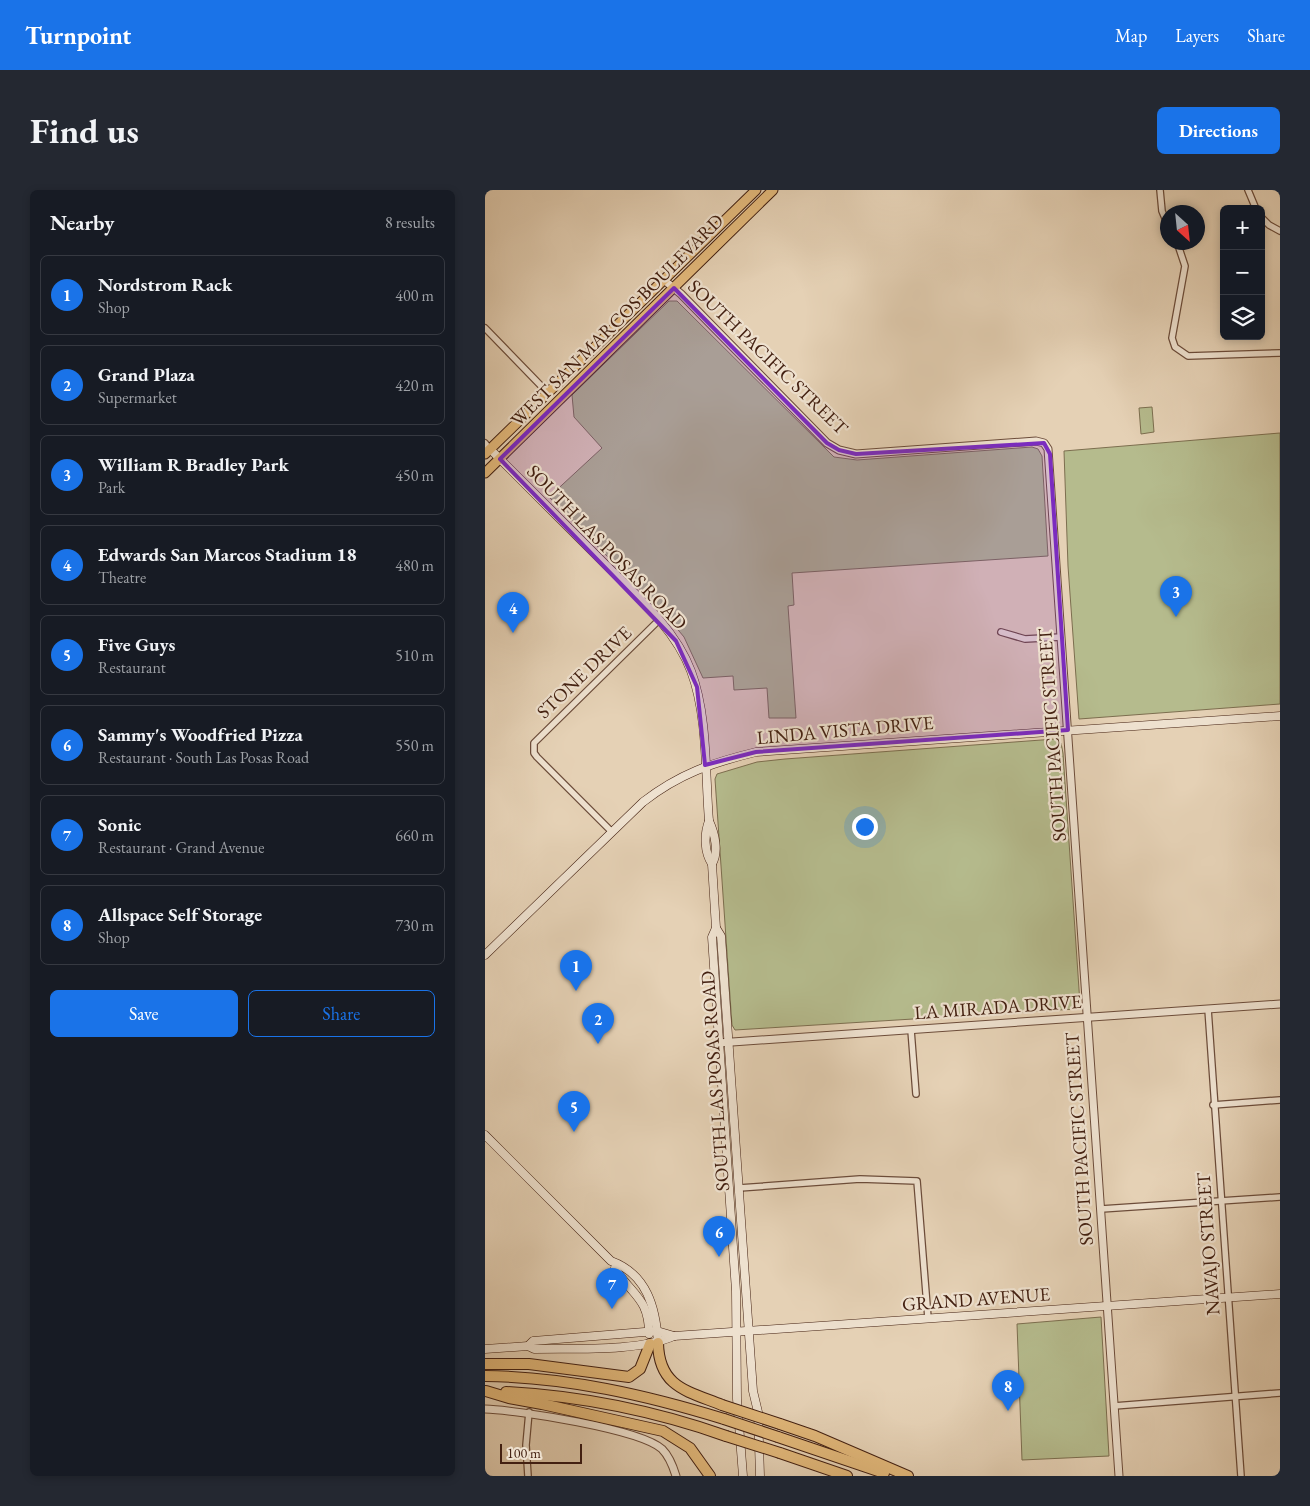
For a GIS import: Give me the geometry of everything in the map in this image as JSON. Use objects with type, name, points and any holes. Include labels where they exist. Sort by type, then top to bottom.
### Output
[{"type":"highway","points":[[485,1364],[529,1364],[629,1377],[640,1370],[654,1343]]},
{"type":"highway","points":[[654,1343],[659,1362],[670,1380],[679,1388],[722,1405],[815,1436],[909,1476]]},
{"type":"highway","points":[[485,1376],[534,1379],[605,1388],[676,1404],[894,1476]]},
{"type":"highway","points":[[486,1391],[534,1394],[607,1404],[665,1417],[847,1476]]},
{"type":"highway","points":[[486,1391],[509,1398],[663,1431],[689,1448],[710,1476]]},
{"type":"highway","points":[[780,1454],[826,1476]]},
{"type":"main road","name":"WEST SAN MARCOS BOULEVARD","points":[[487,449],[548,393],[756,190]]},
{"type":"main road","name":"WEST SAN MARCOS BOULEVARD","points":[[485,473],[773,190]]},
{"type":"main road","name":"SOUTH LAS POSAS ROAD","points":[[487,449],[500,458],[659,620],[680,648],[697,687],[702,719],[709,821],[705,832],[707,858],[712,864],[716,928],[712,937],[736,1291],[737,1399],[743,1476]]},
{"type":"main road","name":"LINDA VISTA DRIVE","points":[[485,955],[611,832],[663,786],[705,765],[756,752],[1280,716]]},
{"type":"main road","name":"SOUTH LAS POSAS ROAD","points":[[716,928],[721,936],[753,1391],[758,1412],[760,1476]]},
{"type":"main road","points":[[485,1135],[611,1260],[623,1265],[642,1286],[654,1308],[654,1343]]},
{"type":"main road","points":[[615,1268],[639,1296],[653,1331]]},
{"type":"main road","name":"GRAND AVENUE","points":[[528,1346],[533,1350],[654,1343],[674,1336],[1280,1294]]},
{"type":"main road","name":"GRAND AVENUE","points":[[485,1349],[528,1346],[533,1341],[653,1331],[674,1336]]},
{"type":"main road","points":[[556,1349],[565,1345],[583,1342],[585,1336]]},
{"type":"street","points":[[1160,190],[1161,205]]},
{"type":"street","points":[[1248,190],[1254,205]]},
{"type":"street","points":[[1265,220],[1280,231]]},
{"type":"street","points":[[1180,250],[1185,266],[1172,338],[1175,347],[1188,356],[1280,353]]},
{"type":"street","name":"SOUTH PACIFIC STREET","points":[[663,280],[674,288],[827,443],[839,450],[856,454],[1036,441],[1044,443],[1050,454],[1119,1476]]},
{"type":"street","points":[[485,328],[548,393]]},
{"type":"street","name":"STONE DRIVE","points":[[611,832],[537,757],[533,748],[537,738],[659,620]]},
{"type":"street","points":[[1001,632],[1025,639],[1061,637]]},
{"type":"street","name":"LA MIRADA DRIVE","points":[[718,1043],[1280,1004]]},
{"type":"street","name":"NAVAJO STREET","points":[[1208,1009],[1213,1105],[1241,1476]]},
{"type":"street","points":[[911,1030],[916,1094]]},
{"type":"street","points":[[1213,1105],[1280,1100]]},
{"type":"street","points":[[739,1188],[860,1179],[917,1181],[928,1318]]},
{"type":"street","points":[[1101,1209],[1280,1197]]},
{"type":"street","points":[[611,1260],[615,1268]]},
{"type":"street","points":[[1113,1406],[1280,1393]]},
{"type":"street","points":[[485,1409],[529,1412],[644,1438],[661,1448],[669,1458],[676,1476]]},
{"type":"street","points":[[528,1476],[526,1445],[529,1412]]},
{"type":"highlighted area","points":[[674,288],[827,443],[839,450],[856,454],[1044,443],[1050,454],[1068,730],[756,752],[705,765],[697,687],[676,641],[500,459]]},
{"type":"green space","points":[[669,301],[677,301],[834,457],[857,460],[1032,447],[1038,449],[1042,456],[1048,556],[792,573],[794,605],[788,606],[796,718],[769,718],[767,688],[734,690],[733,676],[703,678],[684,637],[669,619],[549,497],[602,448],[574,417],[572,395]]},
{"type":"green space","points":[[1152,407],[1154,432],[1141,434],[1139,408]]},
{"type":"green space","points":[[1280,433],[1280,704],[1079,719],[1068,566],[1064,451]]},
{"type":"green space","points":[[1055,739],[1061,743],[1063,753],[1080,1004],[1075,1009],[735,1030],[732,1025],[715,779],[717,774],[757,762],[785,759]]},
{"type":"green space","points":[[1101,1317],[1109,1456],[1022,1460],[1017,1324]]},
{"type":"place","name":"William R Bradley Park","points":[[1176,617]]},
{"type":"place","name":"Edwards San Marcos Stadium 18","points":[[513,633]]},
{"type":"place","name":"Nordstrom Rack","points":[[576,991]]},
{"type":"place","name":"Grand Plaza","points":[[598,1044]]},
{"type":"place","name":"Five Guys","points":[[574,1132]]},
{"type":"place","name":"Sammy's Woodfried Pizza","points":[[719,1257]]},
{"type":"place","name":"Sonic","points":[[612,1309]]},
{"type":"place","name":"Allspace Self Storage","points":[[1008,1411]]}]
